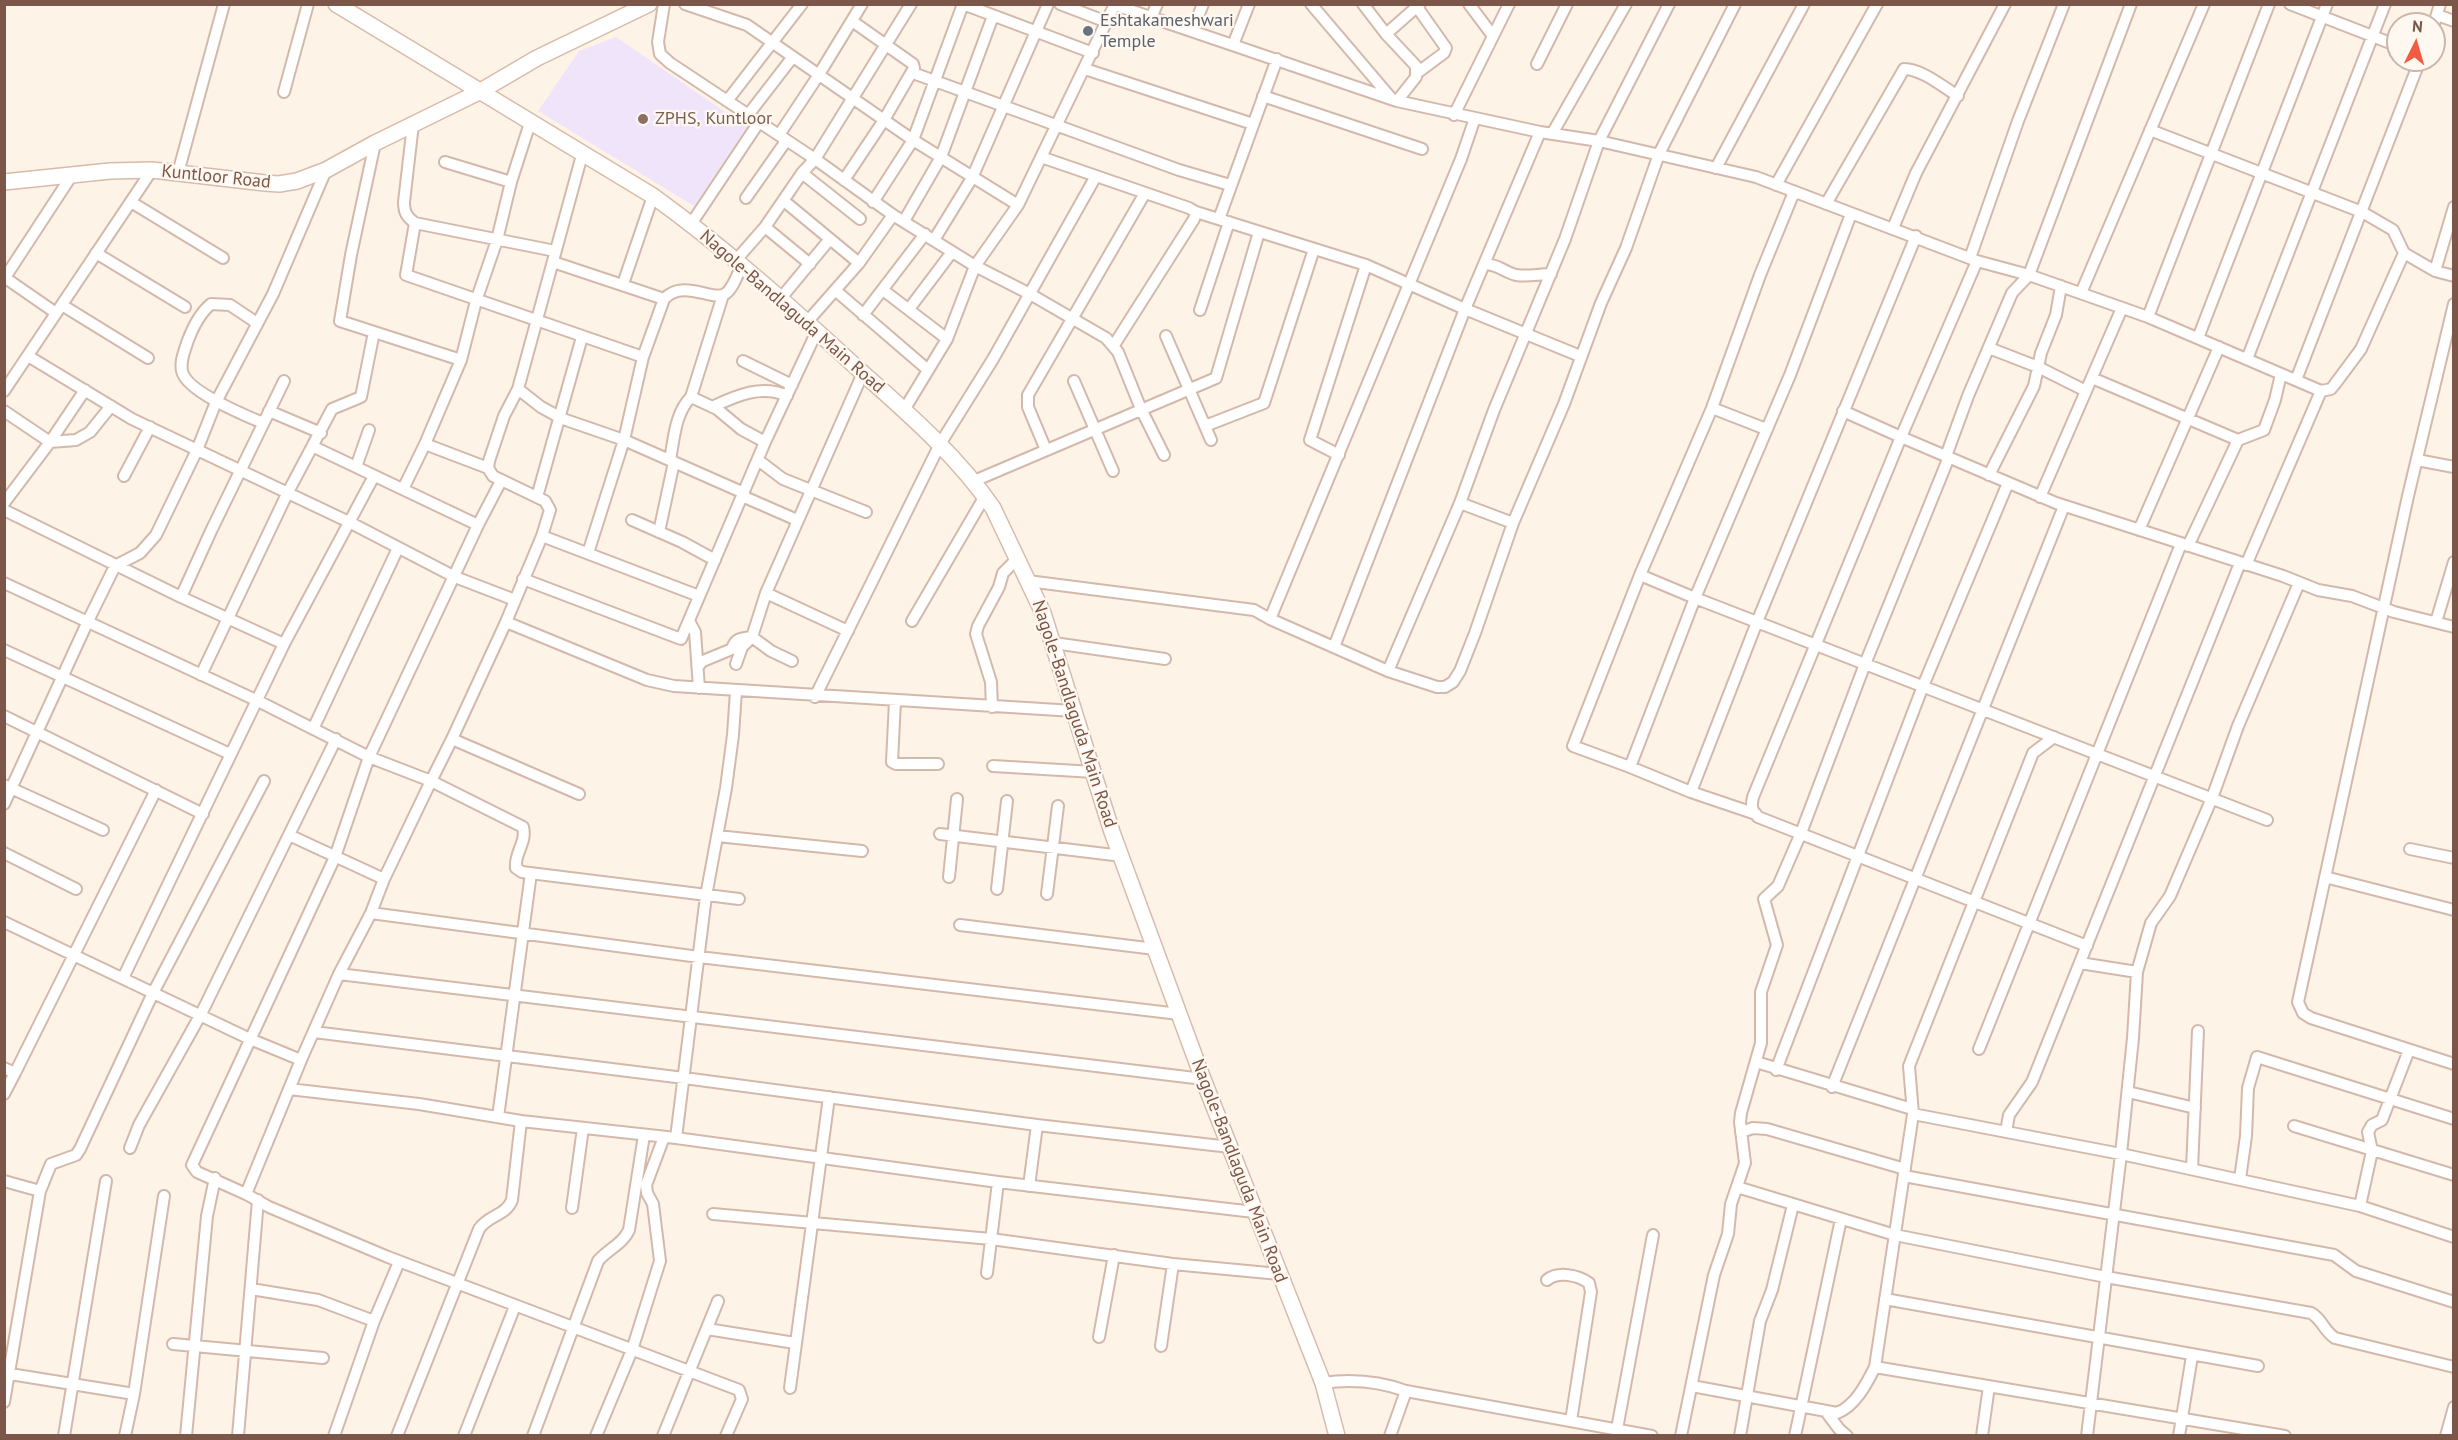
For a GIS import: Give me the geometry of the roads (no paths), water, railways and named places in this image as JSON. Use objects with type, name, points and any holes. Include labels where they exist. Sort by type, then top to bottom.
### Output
[{"type":"street","points":[[178,173],[224,4]]},
{"type":"street","points":[[284,92],[308,4]]},
{"type":"street","name":"Nagole-Bandlaguda Main Road","points":[[336,4],[653,196],[692,224],[781,297],[940,444],[985,496],[1018,558],[1043,613],[1094,772],[1155,949],[1254,1212],[1323,1383],[1337,1436]]},
{"type":"street","name":"Kuntloor Road","points":[[4,182],[152,170],[279,184],[297,181],[326,170],[479,92],[537,58],[650,4]]},
{"type":"street","points":[[664,4],[658,42],[660,54],[893,215],[975,266],[1030,294],[1106,338],[1113,345],[1164,455]]},
{"type":"street","points":[[685,4],[747,25],[912,140],[1018,205]]},
{"type":"street","points":[[727,100],[802,4]]},
{"type":"street","points":[[746,198],[862,4]]},
{"type":"street","points":[[588,553],[624,440],[643,357],[664,299],[671,293],[690,290],[717,296],[728,291],[739,262],[802,173],[815,159],[910,4]]},
{"type":"street","points":[[873,201],[912,140],[963,4],[1093,53]]},
{"type":"street","points":[[863,315],[930,237],[972,178],[1048,4]]},
{"type":"street","points":[[1060,4],[1107,22]]},
{"type":"street","points":[[1151,18],[1157,4]]},
{"type":"street","points":[[1192,31],[1203,4]]},
{"type":"street","points":[[1233,45],[1249,4]]},
{"type":"street","points":[[1311,4],[1394,99]]},
{"type":"street","points":[[1469,4],[1493,36]]},
{"type":"street","points":[[1454,115],[1509,4]]},
{"type":"street","points":[[1537,64],[1568,4]]},
{"type":"street","points":[[1552,134],[1626,4]]},
{"type":"street","points":[[1388,671],[1460,503],[1551,274],[1599,141],[1669,4]]},
{"type":"street","points":[[1028,581],[1254,610],[1270,620],[1388,671],[1437,687],[1445,687],[1453,682],[1460,671],[1475,633],[1513,523],[1564,404],[1580,356],[1626,248],[1659,154],[1735,4]]},
{"type":"street","points":[[1716,168],[1804,4]]},
{"type":"street","points":[[1776,185],[1877,4]]},
{"type":"street","points":[[1893,228],[1916,173],[2005,4]]},
{"type":"street","points":[[1756,814],[1751,805],[1753,797],[1974,259],[2018,121],[2064,4]]},
{"type":"street","points":[[1681,1436],[1714,1275],[1728,1234],[1731,1204],[1745,1163],[1741,1113],[1761,1043],[1761,992],[1777,945],[1764,899],[1778,886],[1801,833],[1989,348],[2012,293],[2029,274],[2130,4]]},
{"type":"street","points":[[2081,292],[2204,4]]},
{"type":"street","points":[[2148,317],[2213,154],[2269,4]]},
{"type":"street","points":[[2290,4],[2386,41]]},
{"type":"street","points":[[2198,338],[2327,4]]},
{"type":"street","points":[[2247,359],[2385,4]]},
{"type":"street","points":[[903,410],[947,339],[975,266],[1018,205],[1115,5],[1394,99],[1454,115],[1599,141],[1756,177],[1974,259],[2029,274],[2148,317],[2321,391],[2336,384],[2361,349],[2404,254]]},
{"type":"street","points":[[1366,6],[1386,34],[1416,66],[1417,73]]},
{"type":"street","points":[[1386,34],[1419,6],[1446,48],[1417,73],[1394,99]]},
{"type":"street","points":[[904,221],[941,157],[993,16]]},
{"type":"street","points":[[844,180],[913,73],[913,64],[852,21]]},
{"type":"street","points":[[748,115],[792,58]]},
{"type":"street","points":[[1200,310],[1224,221],[1230,185],[1277,59]]},
{"type":"street","points":[[1085,69],[1252,124]]},
{"type":"street","points":[[1826,204],[1904,69],[1933,80],[1958,96]]},
{"type":"street","points":[[2296,380],[2415,72]]},
{"type":"street","points":[[913,73],[1057,127],[1179,170],[1230,185]]},
{"type":"street","points":[[1263,96],[1422,149]]},
{"type":"street","points":[[1270,620],[1410,285],[1461,159],[1475,118]]},
{"type":"street","points":[[692,224],[759,122]]},
{"type":"street","points":[[404,489],[426,444],[461,360],[476,301],[497,240],[511,182],[530,123]]},
{"type":"street","points":[[413,124],[404,211],[415,223],[497,240],[554,257],[664,299]]},
{"type":"street","points":[[2150,130],[2362,212],[2393,230],[2404,254],[2435,271],[2454,276]]},
{"type":"street","points":[[1334,647],[1465,309],[1540,132]]},
{"type":"street","points":[[375,143],[351,255],[340,321],[461,360]]},
{"type":"street","points":[[488,468],[504,416],[518,389],[582,155]]},
{"type":"street","points":[[1041,158],[1196,212],[1366,265],[1580,356]]},
{"type":"street","points":[[445,162],[511,182]]},
{"type":"street","points":[[4,391],[152,170]]},
{"type":"street","points":[[4,804],[8,786],[39,731],[115,566],[140,553],[156,535],[197,450],[216,402],[273,294],[326,170]]},
{"type":"street","points":[[802,173],[860,219]]},
{"type":"street","points":[[72,175],[5,278],[148,358]]},
{"type":"street","points":[[815,697],[940,444],[993,359],[1096,176]]},
{"type":"street","points":[[1794,192],[1760,275],[1712,408],[1640,575],[1574,746],[1691,792],[1756,814],[2087,946]]},
{"type":"street","points":[[1046,450],[1028,407],[1028,395],[1145,193]]},
{"type":"street","points":[[623,284],[653,196]]},
{"type":"street","points":[[784,201],[858,263]]},
{"type":"street","points":[[131,202],[223,258]]},
{"type":"street","points":[[2435,271],[2454,207]]},
{"type":"street","points":[[1113,345],[1194,219],[1196,212]]},
{"type":"street","points":[[1630,767],[1695,598],[1790,375],[1851,214]]},
{"type":"street","points":[[523,579],[678,639],[683,637],[765,442],[792,385],[812,326],[835,290],[893,215]]},
{"type":"street","points":[[415,223],[405,275],[643,357]]},
{"type":"street","points":[[765,227],[810,264]]},
{"type":"street","points":[[974,481],[1216,378],[1258,232]]},
{"type":"street","points":[[1691,792],[1756,622],[1916,236]]},
{"type":"street","points":[[781,297],[830,239]]},
{"type":"street","points":[[1205,426],[1264,404],[1314,249]]},
{"type":"street","points":[[909,309],[952,252]]},
{"type":"street","points":[[96,253],[185,307]]},
{"type":"street","points":[[1484,264],[1493,264],[1514,274],[1529,276],[1551,274]]},
{"type":"street","points":[[1339,455],[1310,440],[1366,265]]},
{"type":"street","points":[[1989,475],[2034,386],[2038,367],[2056,315],[2061,286]]},
{"type":"street","points":[[835,290],[928,370]]},
{"type":"street","points":[[883,290],[947,339]]},
{"type":"street","points":[[659,532],[677,422],[684,404],[691,397],[723,295]]},
{"type":"street","points":[[257,323],[230,305],[211,304],[204,310],[189,338],[181,362],[185,379],[216,402],[263,423]]},
{"type":"street","points":[[2454,304],[2384,607],[2298,1002],[2301,1010],[2311,1018],[2454,1064]]},
{"type":"street","points":[[2040,496],[2122,308]]},
{"type":"street","points":[[201,675],[287,494],[314,447],[332,409],[362,397],[374,332]]},
{"type":"street","points":[[1166,336],[1211,440]]},
{"type":"street","points":[[537,497],[582,337]]},
{"type":"street","points":[[2139,530],[2219,347]]},
{"type":"street","points":[[1989,348],[2038,367],[2086,391]]},
{"type":"street","points":[[28,356],[150,427],[349,522],[455,577],[515,600]]},
{"type":"street","points":[[743,362],[792,385]]},
{"type":"street","points":[[736,664],[742,647],[752,637],[766,593],[863,373]]},
{"type":"street","points":[[1979,1049],[2097,753],[2184,545],[2238,440],[2264,430],[2275,400],[2281,374]]},
{"type":"street","points":[[2092,378],[2238,440]]},
{"type":"street","points":[[182,597],[239,471],[284,381]]},
{"type":"street","points":[[1074,381],[1113,471]]},
{"type":"street","points":[[518,389],[541,407],[558,416],[624,440],[797,520]]},
{"type":"street","points":[[4,502],[50,442],[85,390]]},
{"type":"street","points":[[2006,1132],[2009,1115],[2032,1082],[2153,775],[2243,564],[2321,391]]},
{"type":"street","points":[[712,407],[743,393],[777,392],[787,396]]},
{"type":"street","points":[[691,397],[712,407],[741,429],[765,442]]},
{"type":"street","points":[[4,411],[50,442],[76,440],[90,432],[111,406]]},
{"type":"street","points":[[1712,408],[1766,429]]},
{"type":"street","points":[[269,411],[321,433]]},
{"type":"street","points":[[1843,411],[2064,506],[2283,576],[2318,590],[2352,596],[2394,612],[2454,627]]},
{"type":"street","points":[[124,476],[150,427]]},
{"type":"street","points":[[356,466],[369,430]]},
{"type":"street","points":[[246,1194],[339,974],[371,913],[384,879],[506,622],[542,536],[550,510],[545,501],[501,482],[488,468],[426,444]]},
{"type":"street","points":[[314,447],[478,525]]},
{"type":"street","points":[[758,460],[783,478],[866,512]]},
{"type":"street","points":[[2417,460],[2454,467]]},
{"type":"street","points":[[123,978],[284,644],[374,476]]},
{"type":"street","points":[[501,482],[478,525],[369,757],[335,857],[192,1161],[194,1169],[399,1262],[739,1390],[742,1399],[726,1436]]},
{"type":"street","points":[[1776,1070],[1923,686],[2008,483]]},
{"type":"street","points":[[912,621],[985,496]]},
{"type":"street","points":[[1460,503],[1513,523]]},
{"type":"street","points":[[1832,1087],[2064,506]]},
{"type":"street","points":[[4,510],[115,566],[284,644]]},
{"type":"street","points":[[632,520],[682,542],[715,560]]},
{"type":"street","points":[[542,536],[699,596]]},
{"type":"street","points":[[313,729],[398,548]]},
{"type":"street","points":[[992,707],[991,682],[976,634],[1003,573],[1018,558]]},
{"type":"street","points":[[2436,622],[2454,562]]},
{"type":"street","points":[[1640,575],[2267,820]]},
{"type":"street","points":[[4,583],[336,738],[369,757],[430,781],[523,827],[524,841],[515,863],[516,868],[522,872],[739,899]]},
{"type":"street","points":[[2087,1436],[2128,1092],[2137,972],[2151,923],[2170,896],[2212,798],[2238,726],[2299,583]]},
{"type":"street","points":[[766,593],[848,630]]},
{"type":"street","points":[[690,621],[695,632],[699,688]]},
{"type":"street","points":[[506,622],[647,680],[674,686],[815,697],[1074,711]]},
{"type":"street","points":[[698,666],[703,661],[732,649],[734,643],[740,638],[752,637],[771,651],[792,661]]},
{"type":"street","points":[[1053,644],[1165,659]]},
{"type":"street","points":[[4,650],[230,754]]},
{"type":"street","points":[[632,1209],[639,1201],[670,1138],[684,1078],[706,896],[731,746],[736,691]]},
{"type":"street","points":[[895,701],[892,762],[896,764],[938,764]]},
{"type":"street","points":[[4,716],[39,731],[203,814]]},
{"type":"street","points":[[1692,1386],[1827,1413],[1837,1413],[1847,1409],[1867,1383],[1875,1367],[1913,1111],[1909,1066],[2033,753],[2054,736]]},
{"type":"street","points":[[130,1148],[139,1125],[201,1014],[336,738]]},
{"type":"street","points":[[452,739],[579,794]]},
{"type":"street","points":[[993,766],[1094,772]]},
{"type":"street","points":[[4,1402],[40,1191],[51,1164],[76,1155],[80,1149],[153,993],[264,780]]},
{"type":"street","points":[[8,786],[103,830]]},
{"type":"street","points":[[4,1094],[10,1071],[74,955],[156,790]]},
{"type":"street","points":[[949,877],[957,799]]},
{"type":"street","points":[[997,889],[1006,801]]},
{"type":"street","points":[[1047,894],[1058,806]]},
{"type":"street","points":[[940,834],[1122,856]]},
{"type":"street","points":[[289,835],[384,879]]},
{"type":"street","points":[[717,836],[862,851]]},
{"type":"street","points":[[2410,849],[2454,858]]},
{"type":"street","points":[[4,853],[76,889]]},
{"type":"street","points":[[498,1117],[531,873]]},
{"type":"street","points":[[2325,877],[2454,910]]},
{"type":"street","points":[[371,913],[699,957],[1179,1014]]},
{"type":"street","points":[[4,922],[250,1039],[301,1060]]},
{"type":"street","points":[[960,925],[1155,949]]},
{"type":"street","points":[[2080,963],[2137,972]]},
{"type":"street","points":[[339,974],[1203,1079]]},
{"type":"street","points":[[2192,1169],[2198,1031]]},
{"type":"street","points":[[314,1032],[1037,1125],[1230,1147]]},
{"type":"street","points":[[2360,1206],[2372,1151],[2368,1132],[2372,1125],[2382,1120],[2409,1050]]},
{"type":"street","points":[[2240,1179],[2246,1136],[2248,1088],[2257,1057],[2454,1119]]},
{"type":"street","points":[[1756,1062],[1913,1111],[2360,1206],[2454,1237]]},
{"type":"street","points":[[289,1089],[419,1104],[521,1122],[820,1156],[998,1182],[1254,1212]]},
{"type":"street","points":[[2128,1092],[2195,1108]]},
{"type":"street","points":[[790,1388],[829,1097]]},
{"type":"street","points":[[397,1436],[483,1224],[507,1211],[512,1200],[521,1122]]},
{"type":"street","points":[[1029,1186],[1037,1125]]},
{"type":"street","points":[[2294,1126],[2454,1175]]},
{"type":"street","points":[[572,1208],[583,1128]]},
{"type":"street","points":[[1741,1132],[1753,1128],[1767,1129],[1904,1173],[2114,1216],[2334,1256],[2356,1271],[2454,1302]]},
{"type":"street","points":[[533,1436],[598,1261],[610,1248],[625,1238],[644,1135]]},
{"type":"street","points":[[186,1436],[207,1216],[215,1178]]},
{"type":"street","points":[[4,1181],[40,1191]]},
{"type":"street","points":[[64,1436],[106,1181]]},
{"type":"street","points":[[987,1274],[998,1182]]},
{"type":"street","points":[[596,1436],[632,1350],[660,1261],[653,1203],[647,1193],[646,1184]]},
{"type":"street","points":[[1737,1187],[1895,1235],[2106,1277],[2311,1313],[2319,1318],[2328,1333],[2335,1338],[2454,1367]]},
{"type":"street","points":[[125,1436],[134,1394],[164,1196]]},
{"type":"street","points":[[238,1436],[258,1200]]},
{"type":"street","points":[[1740,1436],[1760,1321],[1772,1290],[1793,1205]]},
{"type":"street","points":[[713,1214],[991,1239],[1173,1264],[1279,1274]]},
{"type":"street","points":[[1795,1436],[1841,1219]]},
{"type":"street","points":[[1617,1429],[1653,1235]]},
{"type":"street","points":[[1100,1337],[1114,1255]]},
{"type":"street","points":[[334,1436],[374,1321],[399,1262]]},
{"type":"street","points":[[1161,1346],[1173,1264]]},
{"type":"street","points":[[1546,1280],[1558,1275],[1583,1278],[1589,1283],[1591,1292],[1571,1421]]},
{"type":"street","points":[[251,1289],[318,1300],[374,1321]]},
{"type":"street","points":[[1885,1299],[2192,1356],[2258,1366]]},
{"type":"street","points":[[663,1436],[718,1301]]},
{"type":"street","points":[[464,1436],[515,1306]]},
{"type":"street","points":[[706,1329],[795,1343]]},
{"type":"street","points":[[173,1344],[246,1349],[323,1358]]},
{"type":"street","points":[[2179,1436],[2192,1356]]},
{"type":"street","points":[[1875,1367],[2285,1436]]},
{"type":"street","points":[[7,1374],[134,1394]]},
{"type":"street","points":[[1323,1383],[1343,1380],[1377,1383],[1406,1391],[1652,1436]]},
{"type":"street","points":[[1982,1436],[1989,1386]]},
{"type":"street","points":[[1390,1436],[1406,1391]]},
{"type":"street","points":[[2446,1436],[2454,1407]]},
{"type":"street","points":[[1827,1413],[1847,1436]]},
{"type":"place","name":"Eshtakameshwari Temple","points":[[1088,31]]},
{"type":"place","name":"ZPHS, Kuntloor","points":[[643,119]]}]
